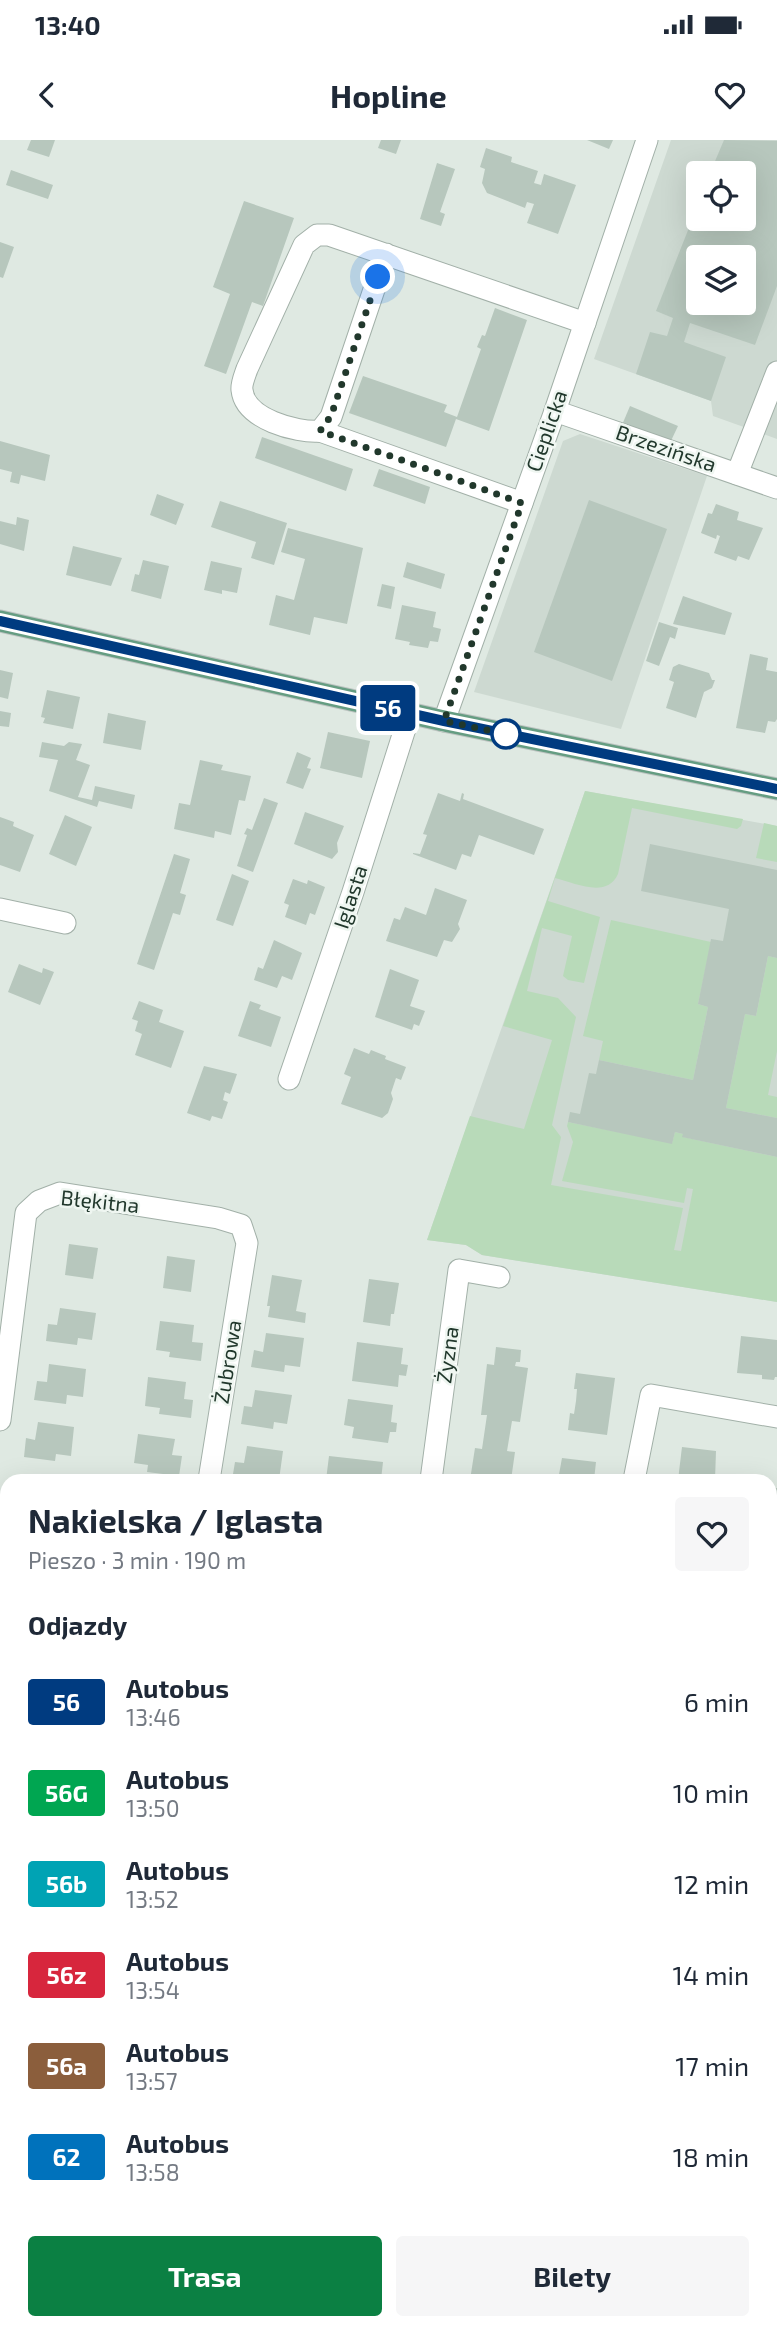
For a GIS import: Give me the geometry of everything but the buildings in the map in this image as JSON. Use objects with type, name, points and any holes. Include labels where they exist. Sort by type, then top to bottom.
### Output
[{"type":"main road","points":[[0,621],[444,721],[777,789]]},
{"type":"street","name":"Cieplicka","points":[[444,721],[555,411],[647,140]]},
{"type":"street","points":[[522,503],[320,431],[306,432],[254,413],[245,403],[241,388],[247,369],[304,245],[317,234],[329,234],[585,323]]},
{"type":"street","points":[[320,431],[331,416],[386,254]]},
{"type":"street","points":[[737,474],[777,372]]},
{"type":"street","name":"Brzezińska","points":[[555,411],[777,488]]},
{"type":"street","name":"Iglasta","points":[[289,1079],[410,713]]},
{"type":"street","points":[[0,909],[65,923]]},
{"type":"street","name":"Błękitna","points":[[0,1420],[26,1213],[40,1201],[60,1193],[218,1218],[242,1225],[247,1243]]},
{"type":"street","name":"Żubrowa","points":[[210,1474],[247,1243]]},
{"type":"street","name":"Żyzna","points":[[432,1474],[459,1270],[499,1276]]},
{"type":"street","points":[[635,1474],[651,1395],[777,1417]]},
{"type":"shaded area","points":[[671,140],[777,140],[777,439],[713,416],[711,401],[594,359]]},
{"type":"shaded area","points":[[580,434],[707,476],[621,729],[474,692],[563,441]]},
{"type":"shaded area","points":[[585,791],[777,826],[777,1302],[482,1255],[466,1245],[427,1240]]},
{"type":"green space","points":[[585,791],[743,819],[737,829],[632,808],[618,874],[613,882],[599,888],[555,878],[548,901],[600,917],[584,983],[568,980],[563,976],[572,936],[542,928],[527,991],[558,998],[576,1017],[552,1125],[561,1137],[551,1185],[683,1208],[674,1250],[681,1251],[693,1189],[687,1188],[684,1203],[562,1181],[573,1142],[568,1122],[672,1143],[675,1132],[683,1134],[683,1137],[777,1157],[777,1302],[482,1255],[466,1245],[427,1240],[470,1116],[524,1129],[552,1040],[503,1026]]},
{"type":"green space","points":[[764,823],[777,826],[777,862],[756,858]]},
{"type":"green space","points":[[611,920],[711,942],[698,1004],[708,1007],[693,1080],[599,1060],[603,1041],[583,1036]]},
{"type":"green space","points":[[768,956],[777,958],[777,1051],[768,1095],[777,1097],[777,1118],[726,1108],[745,1014],[756,1016]]},
{"type":"bus line","name":"56","points":[[0,621],[444,721],[777,789]]},
{"type":"route","points":[[378,277],[331,416],[320,431],[522,503],[444,721],[506,734]]}]
